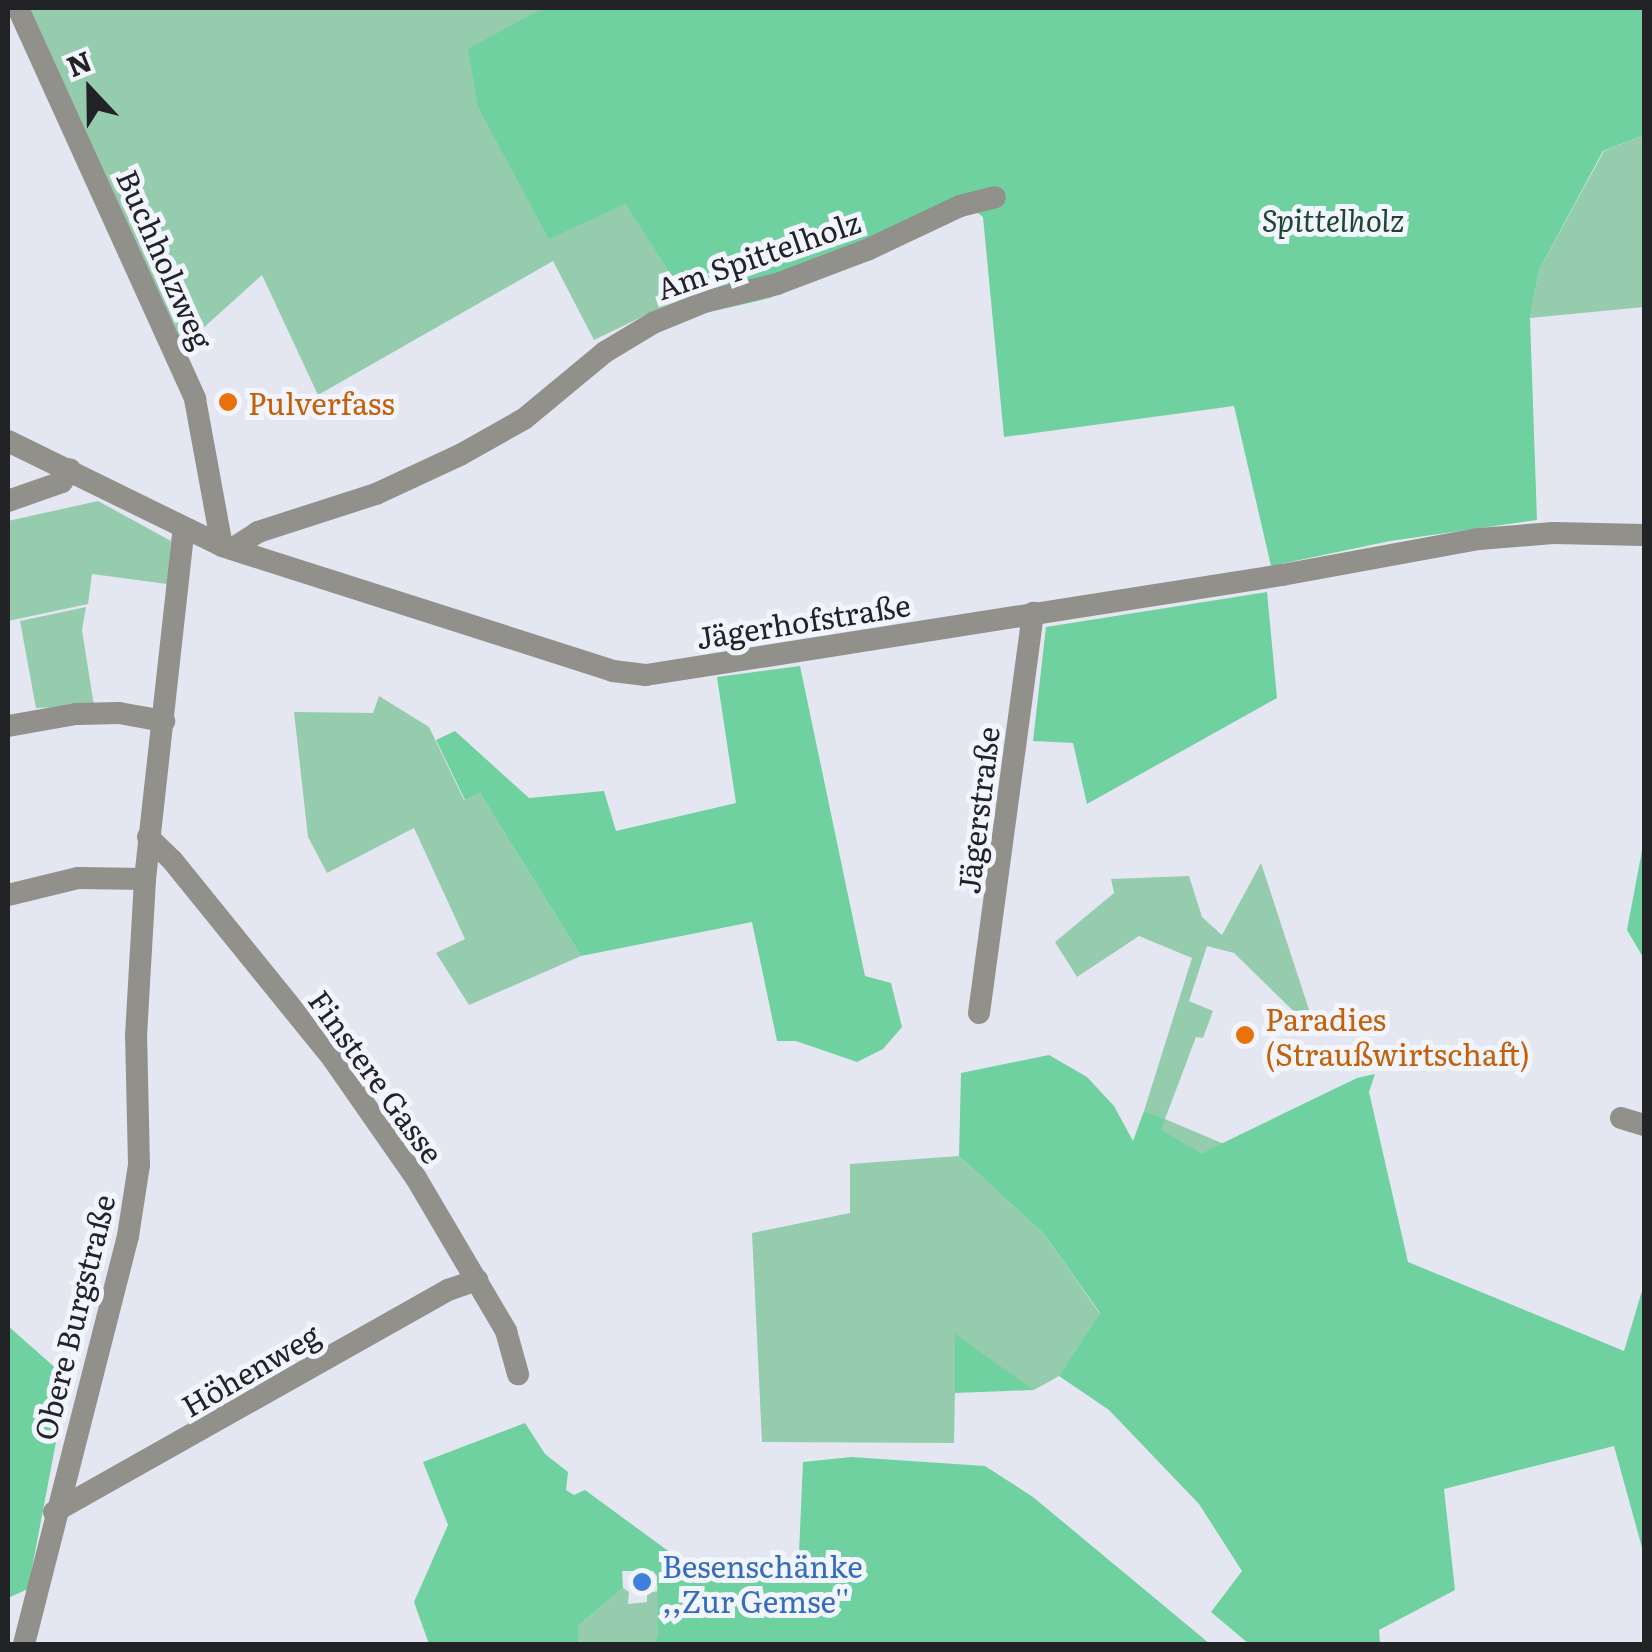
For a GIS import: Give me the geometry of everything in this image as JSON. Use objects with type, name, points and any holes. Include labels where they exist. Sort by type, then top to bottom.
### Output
[{"type":"street","name":"Buchholzweg","points":[[17,17],[195,399],[227,547]]},
{"type":"street","name":"Am Spittelholz","points":[[227,547],[258,532],[376,494],[460,455],[524,419],[605,352],[653,323],[706,301],[778,284],[960,206],[995,197]]},
{"type":"street","name":"Jägerhofstraße","points":[[8,441],[227,547],[613,671],[646,676],[1478,538],[1553,533],[1644,535]]},
{"type":"street","points":[[8,501],[62,482],[70,469]]},
{"type":"street","name":"Obere Burgstraße","points":[[24,1644],[54,1512],[128,1236],[139,1165],[136,1036],[148,837],[184,528]]},
{"type":"street","name":"Jägerstraße","points":[[978,1013],[1033,614]]},
{"type":"street","points":[[8,726],[76,714],[164,720]]},
{"type":"street","name":"Finstere Gasse","points":[[148,837],[172,860],[333,1058],[416,1178],[506,1331],[518,1374]]},
{"type":"street","points":[[8,894],[78,878],[146,879]]},
{"type":"street","points":[[1621,1118],[1644,1124]]},
{"type":"street","name":"Höhenweg","points":[[54,1512],[448,1290],[477,1280]]},
{"type":"green space","points":[[30,8],[666,8],[625,204],[685,296],[594,340],[553,261],[318,395],[262,275],[182,347]]},
{"type":"green space","name":"Spittelholz","points":[[543,8],[1644,8],[1644,135],[1603,151],[1539,270],[1530,318],[1537,520],[1390,541],[1271,566],[1234,406],[1004,437],[983,217],[974,210],[770,298],[697,315],[625,204],[549,239],[478,107],[468,49]]},
{"type":"green space","points":[[1644,135],[1644,307],[1530,318],[1539,270],[1604,151]]},
{"type":"green space","points":[[98,501],[171,541],[167,584],[92,574],[88,604],[8,621],[8,521]]},
{"type":"green space","points":[[1267,592],[1277,698],[1087,804],[1073,743],[1033,741],[1046,627]]},
{"type":"green space","points":[[86,607],[82,630],[94,706],[36,708],[20,621]]},
{"type":"green space","points":[[800,666],[865,976],[891,983],[902,1027],[883,1049],[857,1062],[796,1041],[777,1041],[752,922],[581,956],[480,793],[465,800],[436,740],[455,731],[529,798],[604,791],[616,831],[736,803],[717,677]]},
{"type":"green space","points":[[379,696],[429,727],[464,800],[480,793],[581,956],[469,1005],[436,953],[465,939],[414,828],[327,873],[308,837],[294,712],[373,713]]},
{"type":"green space","points":[[1644,840],[1644,959],[1627,930]]},
{"type":"green space","points":[[1261,863],[1317,1034],[1234,953],[1207,946],[1189,1001],[1213,1011],[1203,1038],[1196,1037],[1165,1119],[1224,1144],[1202,1153],[1160,1130],[1164,1119],[1144,1111],[1192,958],[1139,936],[1077,977],[1055,942],[1114,893],[1111,879],[1189,876],[1202,917],[1222,935]]},
{"type":"green space","points":[[1049,1055],[1087,1077],[1114,1106],[1133,1141],[1144,1111],[1165,1119],[1161,1130],[1202,1153],[1357,1078],[1375,1074],[1369,1092],[1408,1262],[1624,1351],[1644,1284],[1644,1555],[1614,1446],[1444,1489],[1455,1590],[1379,1630],[1380,1644],[1249,1644],[1211,1612],[1242,1571],[1199,1504],[1109,1410],[1059,1376],[1100,1313],[1044,1234],[959,1156],[961,1073]]},
{"type":"green space","points":[[959,1156],[1044,1234],[1100,1314],[1059,1376],[1034,1390],[956,1336],[954,1443],[762,1442],[752,1233],[850,1213],[850,1164]]},
{"type":"green space","points":[[8,1326],[68,1379],[28,1589],[8,1598]]},
{"type":"green space","points":[[955,1334],[1034,1390],[955,1393]]},
{"type":"green space","points":[[525,1423],[545,1454],[568,1472],[566,1490],[574,1495],[585,1490],[686,1564],[719,1582],[798,1576],[803,1462],[851,1457],[985,1466],[1033,1497],[1210,1644],[653,1644],[658,1636],[657,1576],[653,1571],[622,1571],[623,1588],[578,1626],[578,1644],[429,1644],[414,1602],[448,1525],[423,1462]]},
{"type":"green space","points":[[623,1588],[629,1592],[628,1604],[647,1602],[647,1593],[659,1591],[658,1637],[653,1644],[578,1644],[578,1626]]},
{"type":"place","name":"Pulverfass","points":[[228,402]]},
{"type":"place","name":"Paradies (Straußwirtschaft)","points":[[1245,1035]]},
{"type":"place","name":"Besenschänke ,,Zur Gemse''","points":[[642,1582]]}]
